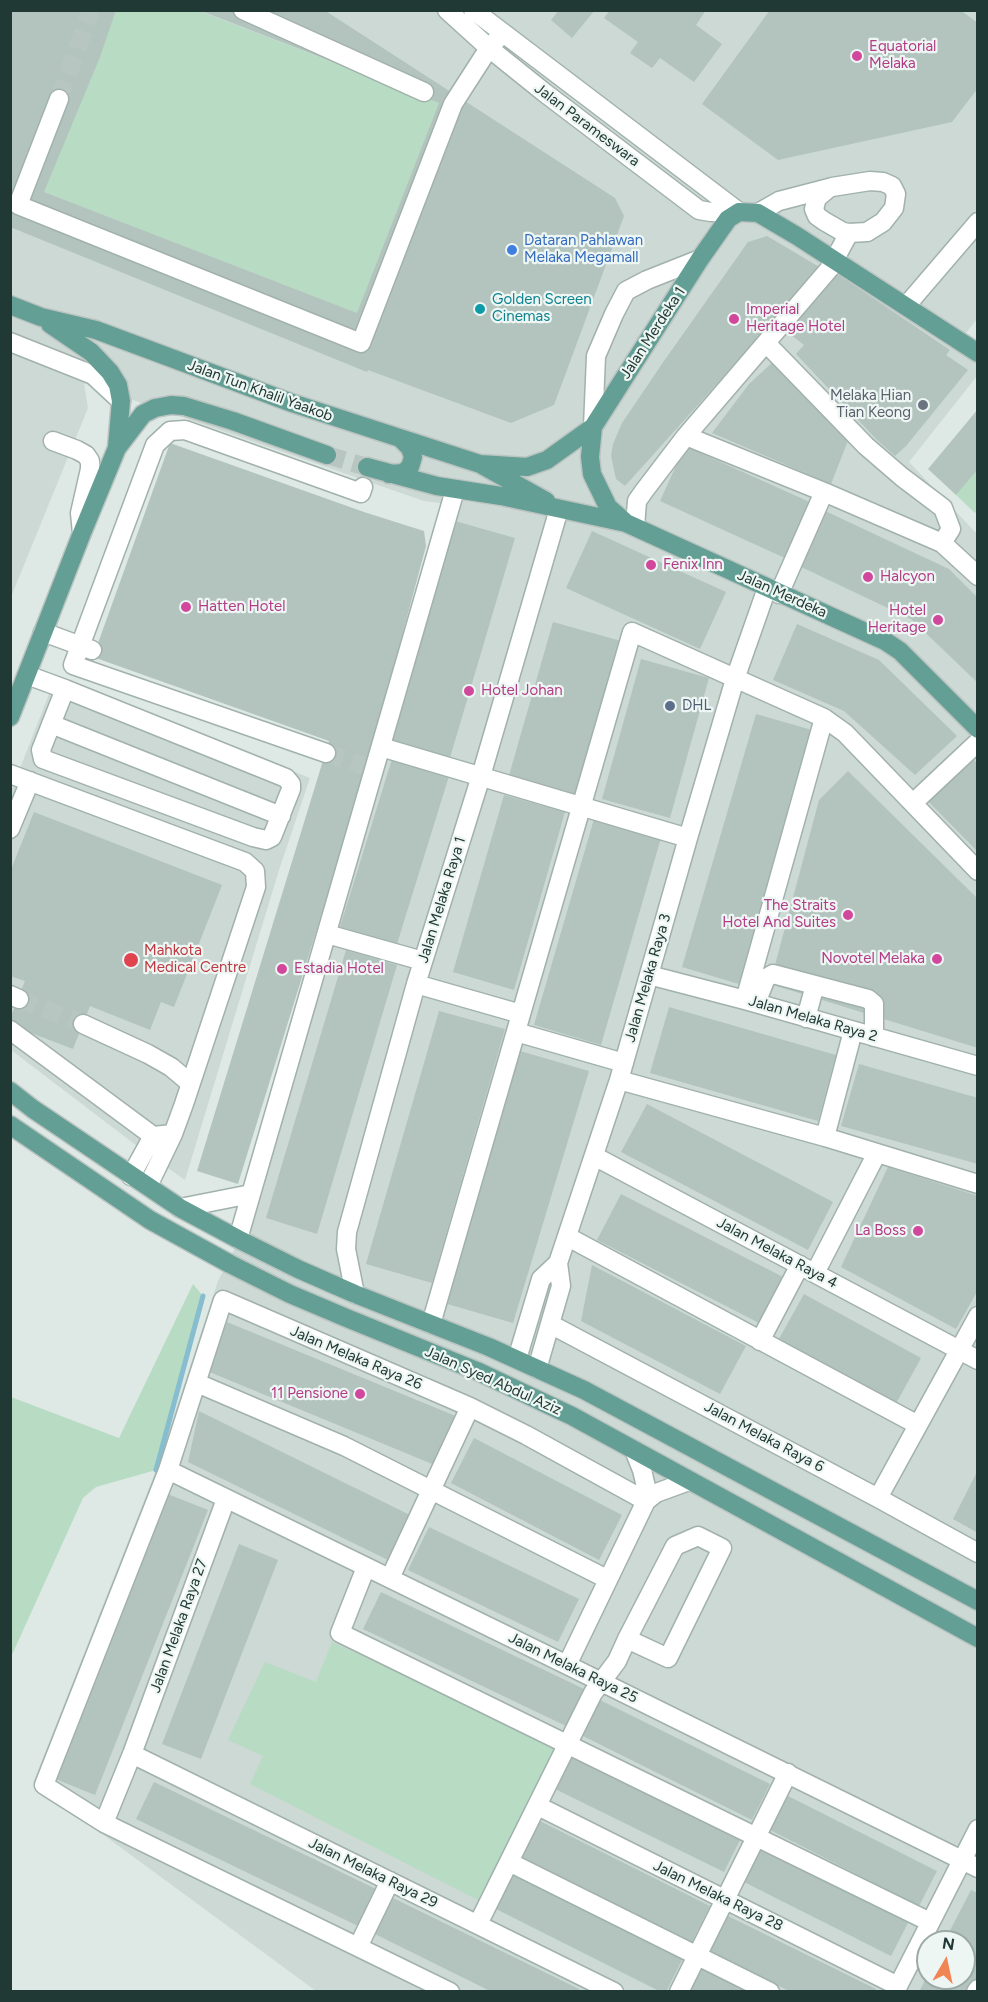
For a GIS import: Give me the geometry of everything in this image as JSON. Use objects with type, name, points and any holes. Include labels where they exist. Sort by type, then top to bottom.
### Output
[{"type":"main road","name":"Jalan Parameswara","points":[[739,212],[758,213],[978,353]]},
{"type":"main road","name":"Jalan Merdeka 1","points":[[480,464],[526,467],[547,460],[593,427],[700,259],[728,219],[739,212]]},
{"type":"main road","name":"Jalan Tun Khalil Yaakob","points":[[10,305],[41,318],[96,330],[283,400],[480,464]]},
{"type":"main road","name":"Jalan Tun Khalil Yaakob","points":[[41,318],[91,352],[118,385],[121,401],[117,448]]},
{"type":"main road","points":[[10,717],[117,448],[143,414],[154,408],[171,405],[184,406],[327,455]]},
{"type":"main road","name":"Jalan Merdeka 1","points":[[593,427],[590,457],[592,474],[609,507],[631,525]]},
{"type":"main road","points":[[389,474],[403,473],[410,467],[412,457],[410,448],[399,438]]},
{"type":"main road","points":[[480,464],[518,483],[559,508]]},
{"type":"main road","points":[[367,467],[455,490],[501,496],[559,508]]},
{"type":"main road","name":"Jalan Merdeka","points":[[559,508],[631,525],[885,640],[900,651],[978,729]]},
{"type":"main road","name":"Jalan Syed Abdul Aziz","points":[[10,1090],[33,1109],[131,1176],[180,1208],[238,1239],[355,1294],[517,1359],[584,1390],[978,1601]]},
{"type":"main road","name":"Jalan Syed Abdul Aziz","points":[[10,1125],[150,1220],[230,1264],[290,1294],[524,1392],[978,1638]]},
{"type":"street","points":[[243,10],[424,92]]},
{"type":"street","name":"Jalan Parameswara","points":[[447,10],[489,48],[699,210],[739,212]]},
{"type":"street","name":"Jalan Parameswara","points":[[473,10],[739,212]]},
{"type":"street","points":[[59,99],[18,205],[362,343],[453,104],[489,48],[502,34]]},
{"type":"street","points":[[758,213],[779,201],[829,188],[870,181],[884,182],[892,186],[896,194],[894,208],[883,222],[867,232],[849,233],[824,222],[814,209],[817,198],[829,188]]},
{"type":"street","points":[[906,306],[978,222]]},
{"type":"street","points":[[631,525],[637,501],[686,436],[725,403],[750,373],[766,343],[835,260],[849,233]]},
{"type":"street","points":[[593,427],[596,356],[626,291],[646,280],[700,259]]},
{"type":"street","points":[[10,342],[93,375],[121,401]]},
{"type":"street","points":[[766,343],[866,446],[943,508],[951,529],[942,543]]},
{"type":"street","points":[[227,446],[233,421]]},
{"type":"street","points":[[326,753],[74,665],[87,648],[155,446],[170,431],[185,430],[361,494],[363,487]]},
{"type":"street","points":[[686,436],[942,543],[978,576]]},
{"type":"street","points":[[54,441],[77,450],[90,460],[80,513],[82,533]]},
{"type":"street","points":[[238,1239],[327,934],[371,769],[381,747],[438,521],[455,490]]},
{"type":"street","name":"Jalan Melaka Raya 3","points":[[537,1369],[561,1286],[558,1263],[621,1072],[735,680],[773,591],[824,492]]},
{"type":"street","name":"Jalan Melaka Raya 1","points":[[355,1294],[346,1249],[347,1232],[416,984],[481,776],[559,508]]},
{"type":"street","points":[[44,632],[87,648]]},
{"type":"street","points":[[431,1324],[632,632],[824,718],[845,733],[978,871]]},
{"type":"street","points":[[27,675],[65,689],[286,778],[290,781],[291,789],[272,837],[266,840],[253,837],[43,759],[41,750],[65,689]]},
{"type":"street","points":[[750,1001],[824,718]]},
{"type":"street","points":[[51,724],[281,816]]},
{"type":"street","points":[[914,803],[978,742]]},
{"type":"street","points":[[381,747],[688,838]]},
{"type":"street","points":[[10,774],[245,862],[255,871],[256,887],[190,1083],[172,1134],[148,1186]]},
{"type":"street","points":[[10,829],[30,781]]},
{"type":"street","points":[[327,934],[423,962]]},
{"type":"street","points":[[750,1001],[766,978],[773,974],[868,999],[874,1004],[874,1037]]},
{"type":"street","name":"Jalan Melaka Raya 2","points":[[649,975],[750,1001],[978,1066]]},
{"type":"street","points":[[416,984],[521,1014]]},
{"type":"street","points":[[806,1018],[815,985]]},
{"type":"street","points":[[83,1024],[148,1054],[171,1067],[190,1083]]},
{"type":"street","points":[[10,1030],[153,1136],[172,1134]]},
{"type":"street","points":[[825,1137],[853,1031]]},
{"type":"street","points":[[516,1032],[621,1072],[978,1184]]},
{"type":"street","points":[[131,1176],[153,1136]]},
{"type":"street","points":[[760,1341],[807,1269],[877,1153]]},
{"type":"street","name":"Jalan Melaka Raya 4","points":[[594,1156],[978,1360]]},
{"type":"street","points":[[180,1208],[251,1194]]},
{"type":"street","points":[[568,1237],[918,1425]]},
{"type":"street","points":[[517,1359],[541,1279],[558,1263]]},
{"type":"street","name":"Jalan Melaka Raya 26","points":[[104,1823],[44,1785],[168,1470],[224,1300],[470,1407],[646,1501]]},
{"type":"street","points":[[878,1498],[978,1316]]},
{"type":"street","name":"Jalan Melaka Raya 6","points":[[550,1324],[978,1553]]},
{"type":"street","points":[[197,1383],[344,1446],[607,1579]]},
{"type":"street","points":[[390,1578],[470,1407]]},
{"type":"street","points":[[634,1450],[646,1487],[646,1501]]},
{"type":"street","name":"Jalan Melaka Raya 25","points":[[168,1470],[970,1864]]},
{"type":"street","points":[[567,1665],[646,1501],[656,1493],[689,1481]]},
{"type":"street","name":"Jalan Melaka Raya 27","points":[[104,1823],[132,1754],[226,1499]]},
{"type":"street","points":[[478,1924],[593,1693],[617,1661],[627,1639],[675,1546],[698,1536],[722,1548],[668,1658],[627,1639]]},
{"type":"street","points":[[366,1567],[340,1633],[930,1922]]},
{"type":"street","name":"Jalan Melaka Raya 29","points":[[132,1754],[478,1924],[591,1986],[614,1992]]},
{"type":"street","points":[[678,1992],[788,1773]]},
{"type":"street","name":"Jalan Melaka Raya 28","points":[[538,1806],[725,1899],[897,1989]]},
{"type":"street","points":[[104,1823],[450,1992]]},
{"type":"street","points":[[897,1989],[930,1922],[970,1864],[978,1829]]},
{"type":"street","points":[[509,1862],[770,1992]]},
{"type":"street","points":[[358,1947],[390,1881]]},
{"type":"shaded area","points":[[11,11],[977,11],[977,319],[958,343],[977,357],[977,376],[909,462],[978,535],[977,1991],[316,1991],[33,1783],[156,1470],[218,1281],[245,1229],[456,505],[424,501],[84,383],[88,408],[11,597]]},
{"type":"shaded area","name":"Mahkota Medical Centre","points":[[56,676],[310,778],[279,870],[185,1180],[11,1050],[10,794]]},
{"type":"green space","points":[[116,11],[199,11],[439,103],[357,313],[44,192]]},
{"type":"green space","points":[[977,469],[977,511],[975,513],[956,495]]},
{"type":"green space","points":[[193,1284],[203,1296],[156,1470],[96,1487],[83,1498],[11,1657],[11,1397],[119,1438]]},
{"type":"green space","points":[[332,1642],[559,1746],[478,1900],[250,1784],[263,1756],[228,1740],[265,1662],[316,1682]]},
{"type":"building","points":[[10,10],[116,10],[100,57],[44,192],[357,313],[439,103],[199,10],[324,10],[615,198],[624,216],[554,405],[511,423],[368,370],[367,372],[10,227]]},
{"type":"building","points":[[559,10],[595,10],[572,38],[551,20]]},
{"type":"building","points":[[610,10],[706,10],[696,25],[722,44],[694,82],[660,58],[652,68],[630,53],[638,42],[604,18]]},
{"type":"building","name":"Equatorial Melaka","points":[[770,10],[960,10],[978,23],[978,88],[952,122],[778,160],[702,104]]},
{"type":"building","name":"Imperial Heritage Hotel","points":[[767,236],[821,268],[625,486],[616,479],[611,456],[613,444],[622,423],[748,242]]},
{"type":"building","points":[[836,273],[950,350],[946,355],[968,370],[906,446],[895,456],[796,354],[804,345],[786,331]]},
{"type":"building","points":[[774,361],[851,433],[831,484],[712,433],[749,384]]},
{"type":"building","points":[[978,409],[978,469],[956,495],[928,469]]},
{"type":"building","points":[[170,443],[424,531],[426,546],[367,767],[238,1184],[197,1171],[329,741],[93,657]]},
{"type":"building","points":[[685,446],[812,503],[787,559],[660,501]]},
{"type":"building","points":[[823,510],[949,569],[978,598],[978,683],[911,619],[797,565]]},
{"type":"building","points":[[455,521],[515,538],[449,761],[390,743]]},
{"type":"building","points":[[592,531],[726,592],[700,649],[566,588]]},
{"type":"building","points":[[553,622],[621,641],[576,798],[508,779]]},
{"type":"building","points":[[797,624],[879,660],[957,736],[915,775],[844,711],[773,680]]},
{"type":"building","points":[[641,659],[709,678],[670,818],[602,799]]},
{"type":"building","points":[[756,714],[812,730],[739,984],[682,967]]},
{"type":"building","points":[[969,755],[978,764],[978,852],[925,798]]},
{"type":"building","points":[[392,759],[449,776],[397,944],[340,927]]},
{"type":"building","name":"The Straits Hotel And Suites","points":[[848,771],[978,899],[978,1048],[770,984],[819,800]]},
{"type":"building","points":[[504,795],[565,812],[514,990],[453,972]]},
{"type":"building","points":[[34,812],[222,885],[174,1007],[161,1002],[150,1030],[90,1006],[73,1049],[10,1025],[10,1019],[25,981],[10,976],[10,872]]},
{"type":"building","points":[[594,819],[661,838],[601,1045],[534,1025]]},
{"type":"building","points":[[346,950],[397,965],[317,1234],[266,1218]]},
{"type":"building","points":[[669,1007],[836,1055],[818,1121],[650,1073]]},
{"type":"building","points":[[439,1011],[505,1029],[432,1283],[366,1264]]},
{"type":"building","points":[[520,1051],[589,1071],[513,1323],[444,1303]]},
{"type":"building","points":[[859,1064],[978,1098],[978,1164],[841,1126]]},
{"type":"building","points":[[647,1104],[833,1202],[808,1250],[621,1152]]},
{"type":"building","name":"La Boss","points":[[888,1167],[978,1196],[978,1290],[956,1329],[841,1267]]},
{"type":"building","points":[[621,1194],[785,1278],[761,1324],[597,1240]]},
{"type":"building","points":[[592,1265],[746,1346],[720,1394],[581,1321]]},
{"type":"building","points":[[804,1294],[921,1358],[893,1409],[775,1346]]},
{"type":"building","points":[[227,1322],[458,1417],[437,1466],[207,1371]]},
{"type":"building","points":[[199,1411],[414,1517],[392,1562],[188,1462]]},
{"type":"building","points":[[474,1438],[622,1515],[599,1560],[451,1483]]},
{"type":"building","points":[[978,1470],[978,1533],[953,1519]]},
{"type":"building","points":[[165,1493],[208,1510],[95,1795],[53,1778]]},
{"type":"building","points":[[429,1527],[579,1599],[558,1642],[408,1570]]},
{"type":"building","points":[[239,1544],[278,1560],[201,1759],[162,1744]]},
{"type":"building","points":[[381,1592],[584,1689],[566,1726],[363,1629]]},
{"type":"building","points":[[600,1700],[770,1784],[752,1820],[583,1736]]},
{"type":"building","points":[[573,1753],[742,1836],[724,1872],[555,1789]]},
{"type":"building","points":[[154,1782],[376,1889],[358,1926],[136,1819]]},
{"type":"building","points":[[788,1796],[937,1871],[919,1906],[770,1830]]},
{"type":"building","points":[[540,1821],[710,1906],[692,1942],[522,1857]]},
{"type":"building","points":[[760,1846],[909,1921],[891,1956],[742,1881]]},
{"type":"building","points":[[514,1873],[683,1958],[666,1992],[661,1992],[496,1909]]},
{"type":"building","points":[[971,1890],[978,1893],[978,1976],[976,1980],[976,1930],[950,1930]]},
{"type":"building","points":[[393,1898],[579,1989],[577,1992],[492,1992],[375,1934]]},
{"type":"building","points":[[726,1915],[876,1989],[875,1992],[791,1992],[708,1951]]},
{"type":"building","points":[[702,1967],[752,1992],[690,1992]]},
{"type":"building","points":[[920,1990],[971,1990],[970,1992],[919,1992]]},
{"type":"waterway","points":[[156,1470],[203,1296]]},
{"type":"tunnel","points":[[59,99],[91,10]]},
{"type":"tunnel","points":[[327,455],[367,467]]},
{"type":"tunnel","points":[[326,753],[367,767]]},
{"type":"tunnel","points":[[19,999],[83,1024]]},
{"type":"place","name":"Equatorial Melaka","points":[[857,56]]},
{"type":"place","name":"Dataran Pahlawan Melaka Megamall","points":[[512,250]]},
{"type":"place","name":"Golden Screen Cinemas","points":[[480,309]]},
{"type":"place","name":"Imperial Heritage Hotel","points":[[734,319]]},
{"type":"place","name":"Melaka Hian Tian Keong","points":[[923,405]]},
{"type":"place","name":"Fenix Inn","points":[[651,565]]},
{"type":"place","name":"Halcyon","points":[[868,577]]},
{"type":"place","name":"Hatten Hotel","points":[[186,607]]},
{"type":"place","name":"Hotel Heritage","points":[[938,620]]},
{"type":"place","name":"Hotel Johan","points":[[469,691]]},
{"type":"place","name":"DHL","points":[[670,706]]},
{"type":"place","name":"The Straits Hotel And Suites","points":[[848,915]]},
{"type":"place","name":"Novotel Melaka","points":[[937,959]]},
{"type":"place","name":"Mahkota Medical Centre","points":[[131,960]]},
{"type":"place","name":"Estadia Hotel","points":[[282,969]]},
{"type":"place","name":"La Boss","points":[[918,1231]]},
{"type":"place","name":"11 Pensione","points":[[360,1394]]}]
